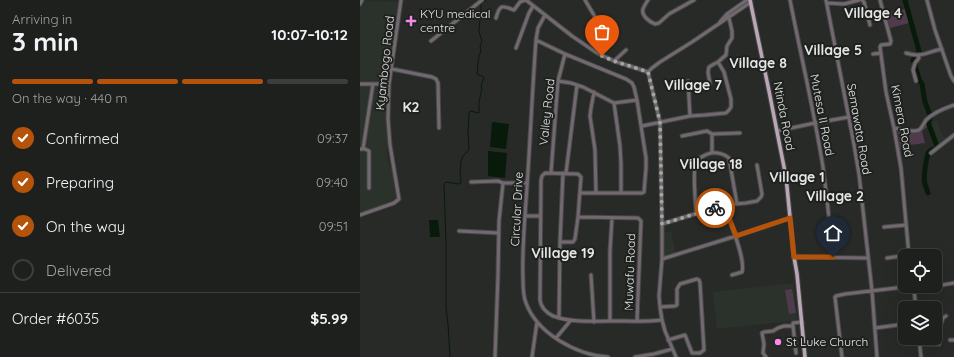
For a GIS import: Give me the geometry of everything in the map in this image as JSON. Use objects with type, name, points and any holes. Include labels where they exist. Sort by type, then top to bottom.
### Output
[{"type":"main road","name":"Ntinda Road","points":[[750,1],[786,177],[805,357]]},
{"type":"street","points":[[360,4],[362,0]]},
{"type":"street","name":"Kyambogo Road","points":[[360,215],[394,204],[399,199],[390,146],[389,84],[401,0]]},
{"type":"street","points":[[431,41],[482,0]]},
{"type":"street","points":[[496,18],[498,12],[503,7],[506,6],[514,10],[520,2],[525,0],[602,56],[648,72]]},
{"type":"street","points":[[585,0],[601,27]]},
{"type":"street","points":[[648,0],[642,12],[643,15],[655,24],[659,23],[669,14],[694,0]]},
{"type":"street","name":"Mutesa II Road","points":[[790,0],[815,123],[828,204],[833,257]]},
{"type":"street","points":[[827,2],[844,4],[861,0],[864,2],[870,25]]},
{"type":"street","points":[[873,54],[881,53],[881,45],[890,44],[891,41],[880,0]]},
{"type":"street","points":[[927,0],[935,30],[954,81]]},
{"type":"street","points":[[648,72],[750,1]]},
{"type":"street","name":"Semawata Road","points":[[827,2],[859,174],[872,291],[877,357]]},
{"type":"street","points":[[516,48],[533,6]]},
{"type":"street","name":"Circular Drive","points":[[545,15],[538,28],[536,40],[525,216],[523,294],[531,313],[542,328],[567,345],[600,357],[608,357]]},
{"type":"street","points":[[710,84],[708,72],[709,68],[724,56],[727,46],[732,38],[728,16]]},
{"type":"street","points":[[536,40],[565,54],[629,80],[634,87],[642,126],[646,168],[644,192],[580,193]]},
{"type":"street","points":[[906,53],[918,55],[942,49]]},
{"type":"street","points":[[614,61],[626,50]]},
{"type":"street","name":"Kimera Road","points":[[881,53],[886,92],[901,168],[908,249]]},
{"type":"street","name":"Valley Road","points":[[551,173],[558,82],[565,54]]},
{"type":"street","points":[[916,81],[913,70],[915,63],[919,58],[918,55]]},
{"type":"street","points":[[642,126],[690,116],[726,113],[730,110],[732,107],[731,99],[724,72],[718,62]]},
{"type":"street","points":[[392,69],[436,79],[438,86],[439,128]]},
{"type":"street","points":[[648,72],[660,122],[662,224],[662,259],[659,296],[660,307],[668,340],[676,357]]},
{"type":"street","points":[[688,81],[690,116]]},
{"type":"street","points":[[558,82],[577,85],[614,102],[637,100]]},
{"type":"street","points":[[360,84],[389,84]]},
{"type":"street","points":[[370,188],[369,152],[366,149],[361,149],[373,84]]},
{"type":"street","points":[[559,318],[560,242],[565,173],[577,85]]},
{"type":"street","points":[[594,92],[590,116],[595,150],[596,193]]},
{"type":"street","points":[[614,102],[620,146],[620,193]]},
{"type":"street","points":[[894,128],[909,130],[920,129],[925,121],[932,116],[954,105]]},
{"type":"street","points":[[777,131],[849,117]]},
{"type":"street","points":[[682,136],[707,131],[712,134],[740,133]]},
{"type":"street","points":[[712,134],[712,153]]},
{"type":"street","points":[[931,153],[954,135]]},
{"type":"street","points":[[696,214],[695,163],[705,155],[712,153],[726,155],[729,158],[737,204]]},
{"type":"street","points":[[662,224],[724,205],[757,201],[762,194],[757,164]]},
{"type":"street","points":[[560,242],[573,242],[575,240],[581,177],[576,173],[543,174],[541,180],[540,303],[547,313],[559,318],[571,320],[594,322],[662,320]]},
{"type":"street","points":[[471,182],[498,181],[503,183],[527,183]]},
{"type":"street","points":[[495,357],[499,221],[503,183]]},
{"type":"street","points":[[724,205],[736,236],[743,270],[732,275]]},
{"type":"street","points":[[525,216],[540,216]]},
{"type":"street","points":[[578,217],[612,218],[610,251],[610,321]]},
{"type":"street","name":"Muwafu Road","points":[[612,218],[638,218],[641,221],[637,321]]},
{"type":"street","points":[[662,259],[790,218]]},
{"type":"street","points":[[884,227],[906,224]]},
{"type":"street","points":[[459,231],[499,233]]},
{"type":"street","points":[[794,257],[868,258]]},
{"type":"street","points":[[887,258],[898,257]]},
{"type":"street","points":[[591,275],[594,322]]},
{"type":"street","points":[[660,307],[675,306],[677,304],[677,289],[680,284],[696,279],[699,280],[704,350],[700,353],[692,353],[685,336],[668,340]]},
{"type":"street","points":[[942,284],[954,283]]},
{"type":"street","points":[[842,357],[835,297],[845,294],[898,289]]},
{"type":"street","points":[[942,321],[946,316]]},
{"type":"street","points":[[556,338],[571,320]]},
{"type":"street","points":[[532,357],[537,322]]},
{"type":"street","points":[[766,357],[763,353],[764,344],[762,333],[773,331],[784,326],[793,326],[794,323],[802,322]]},
{"type":"street","points":[[875,328],[898,325]]},
{"type":"street","points":[[793,326],[796,353]]},
{"type":"street","points":[[790,342],[795,342]]},
{"type":"street","points":[[919,345],[921,357]]},
{"type":"street","points":[[635,357],[672,349]]},
{"type":"shaded area","points":[[360,0],[398,2],[388,81],[387,159],[394,176],[398,195],[393,203],[360,214]]},
{"type":"shaded area","points":[[905,9],[909,23],[890,28],[886,13]]},
{"type":"shaded area","points":[[937,120],[946,140],[937,146],[929,124]]},
{"type":"shaded area","points":[[927,121],[929,126],[922,131],[925,143],[910,145],[900,149],[898,131],[915,132]]},
{"type":"shaded area","points":[[492,122],[509,124],[506,149],[490,147]]},
{"type":"shaded area","points":[[488,151],[507,153],[505,178],[488,176]]},
{"type":"shaded area","points":[[429,220],[438,220],[440,237],[430,237]]},
{"type":"shaded area","points":[[671,231],[676,254],[667,257],[664,256],[664,233]]},
{"type":"shaded area","points":[[793,283],[797,320],[717,329],[713,292]]},
{"type":"shaded area","points":[[792,289],[796,313],[789,314],[785,290]]},
{"type":"waterway","points":[[450,357],[446,308],[444,184],[446,182],[461,183],[461,161],[469,149],[469,113],[470,111],[479,113],[481,86],[484,77],[477,74],[479,55],[481,51],[480,46],[482,41],[479,32],[481,4],[486,0]]},
{"type":"waterway","points":[[905,0],[919,51],[918,53]]},
{"type":"waterway","points":[[913,61],[915,56]]},
{"type":"waterway","points":[[915,65],[922,84],[925,102],[930,115]]},
{"type":"waterway","points":[[930,119],[928,122],[937,146]]},
{"type":"waterway","points":[[928,193],[924,181],[925,168],[929,152],[934,149]]},
{"type":"way so far","points":[[602,56],[648,72],[660,122],[662,224],[715,208]]},
{"type":"place","name":"KYU medical centre","points":[[411,21]]},
{"type":"place","name":"St Luke Church","points":[[778,342]]},
{"type":"district","name":"Village 4","points":[[873,13]]},
{"type":"district","name":"Village 5","points":[[833,50]]},
{"type":"district","name":"Village 8","points":[[758,63]]},
{"type":"district","name":"Village 7","points":[[693,85]]},
{"type":"district","name":"K2","points":[[411,107]]},
{"type":"district","name":"Village 18","points":[[711,164]]},
{"type":"district","name":"Village 1","points":[[797,177]]},
{"type":"district","name":"Village 2","points":[[835,196]]},
{"type":"district","name":"Village 19","points":[[563,253]]},
{"type":"route","points":[[715,208],[724,205],[736,236],[790,218],[794,257],[833,257]]}]
